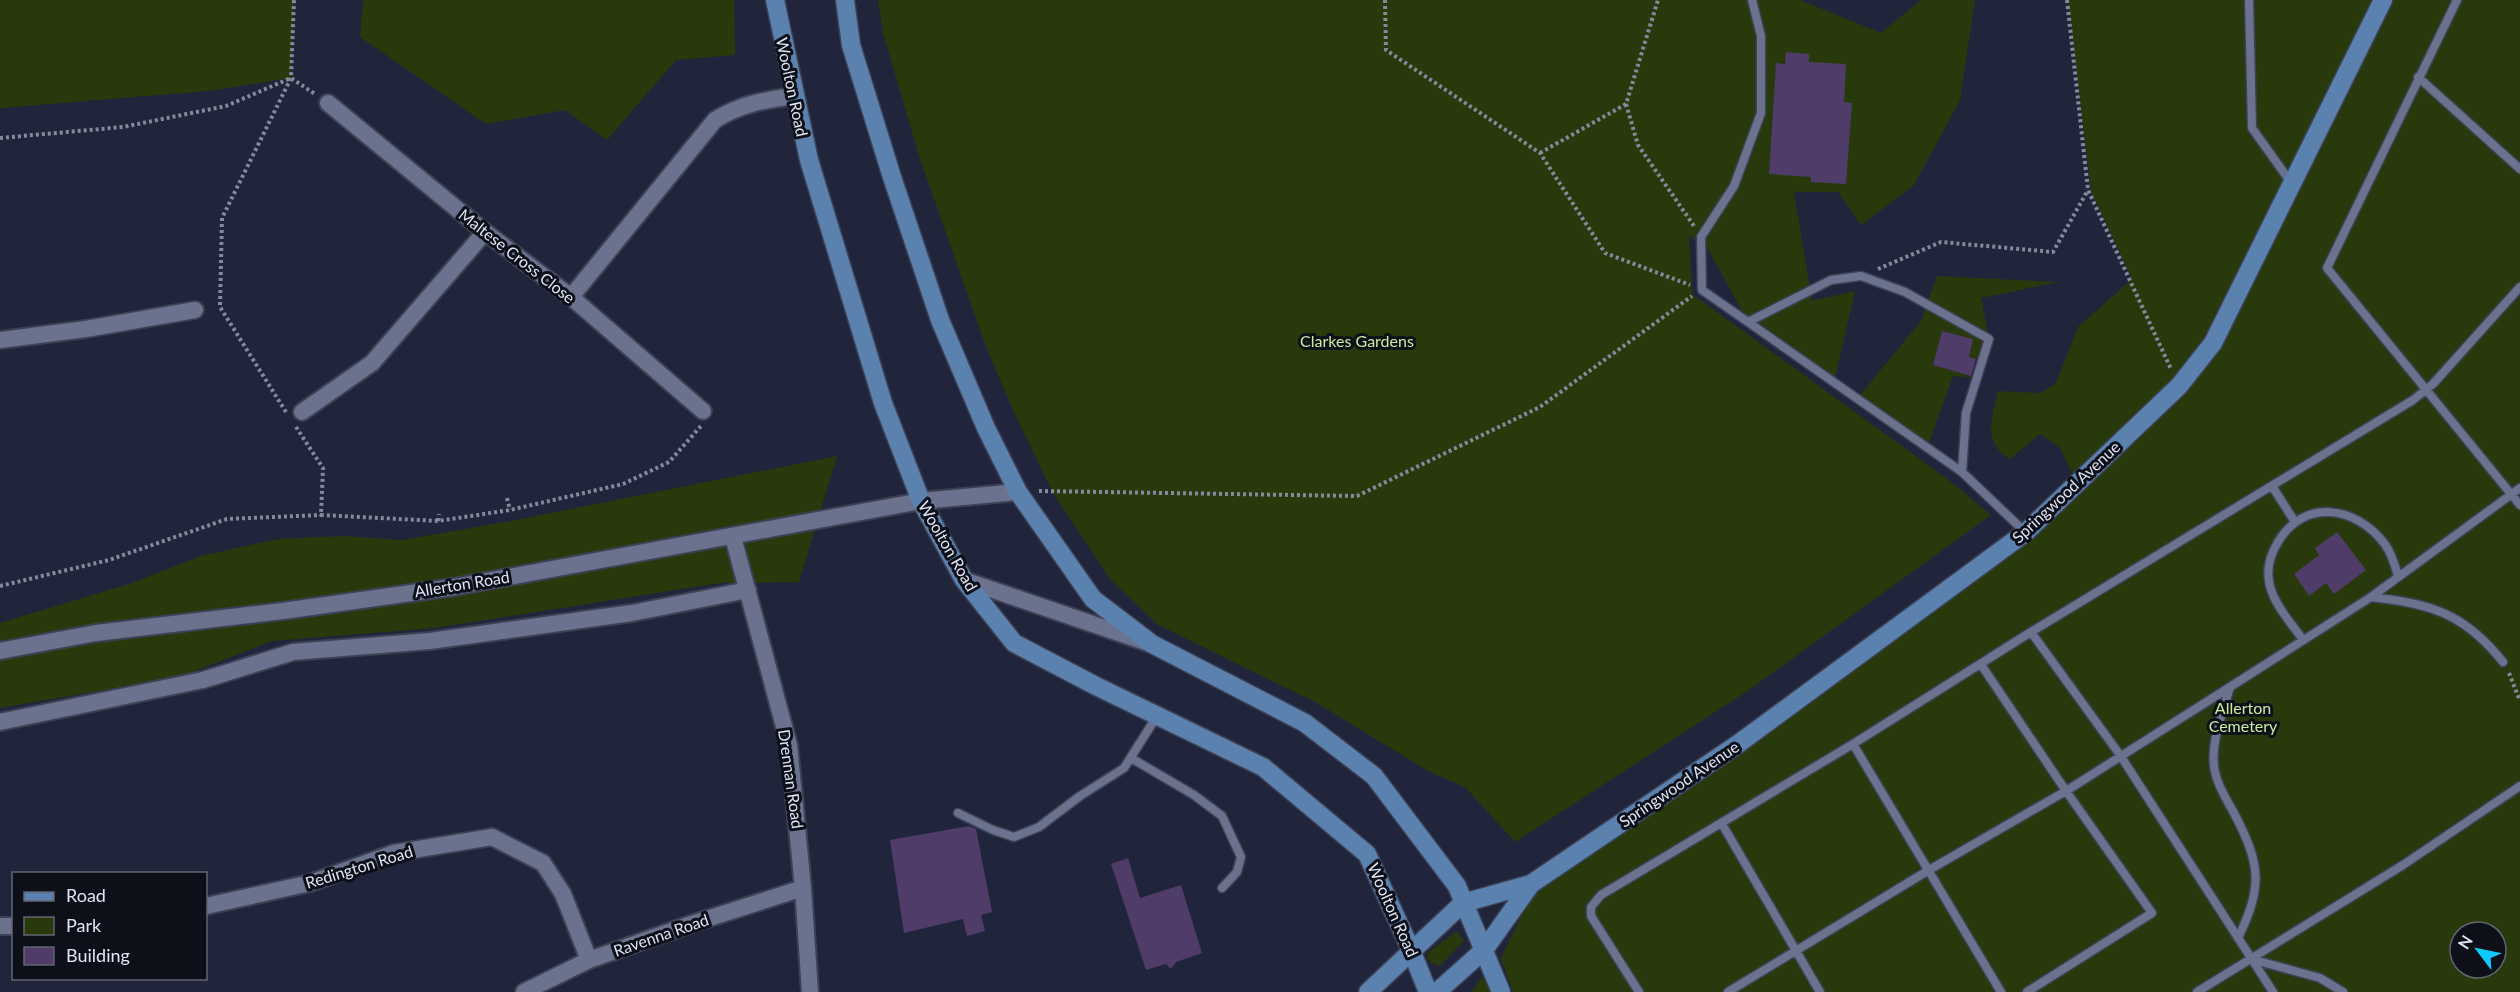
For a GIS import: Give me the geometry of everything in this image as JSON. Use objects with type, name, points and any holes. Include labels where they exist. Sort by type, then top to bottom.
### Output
[{"type":"main road","name":"Woolton Road","points":[[775,0],[812,171],[883,403],[921,501],[964,580],[1014,644],[1263,767],[1367,854],[1428,992]]},
{"type":"main road","points":[[844,0],[851,45],[940,320],[986,428],[1018,492],[1093,599],[1152,644],[1305,723],[1374,776],[1457,886],[1501,992]]},
{"type":"main road","name":"Springwood Avenue","points":[[1368,992],[1463,903],[1531,884],[1738,744],[2026,532],[2179,386],[2213,343],[2383,0]]},
{"type":"main road","name":"Springwood Avenue","points":[[1437,992],[1484,950],[1531,884]]},
{"type":"street","points":[[571,297],[715,120],[733,109],[755,102],[794,96]]},
{"type":"street","name":"Maltese Cross Close","points":[[328,103],[485,232],[571,297],[703,411]]},
{"type":"street","points":[[302,412],[372,363],[485,232]]},
{"type":"street","points":[[0,340],[86,329],[195,310]]},
{"type":"street","name":"Allerton Road","points":[[0,651],[96,633],[283,611],[454,586],[921,501],[1018,492]]},
{"type":"street","name":"Drennan Road","points":[[733,537],[789,745],[803,888],[810,992]]},
{"type":"street","points":[[964,580],[1152,644]]},
{"type":"street","points":[[0,722],[203,680],[293,652],[430,641],[632,613],[748,590]]},
{"type":"street","name":"Redington Road","points":[[207,906],[310,883],[394,853],[492,837],[543,864],[563,894],[589,960]]},
{"type":"street","name":"Ravenna Road","points":[[524,992],[589,960],[803,888]]},
{"type":"lane","points":[[1752,0],[1761,36],[1761,113],[1734,186],[1701,237],[1701,290],[1962,472],[2026,532]]},
{"type":"lane","points":[[2249,0],[2252,128],[2293,185]]},
{"type":"lane","points":[[2457,0],[2327,268],[2520,506]]},
{"type":"lane","points":[[2418,77],[2520,169]]},
{"type":"lane","points":[[1748,322],[1831,280],[1861,276],[1905,292],[1989,339],[1966,413],[1962,472]]},
{"type":"lane","points":[[1639,992],[1591,916],[1591,907],[1601,895],[1982,666],[2031,633],[2425,391],[2520,287]]},
{"type":"lane","points":[[2272,486],[2295,522]]},
{"type":"lane","points":[[1728,992],[1929,870],[2066,791],[2304,640],[2371,597],[2520,488]]},
{"type":"lane","points":[[2304,640],[2275,600],[2268,577],[2269,563],[2274,549],[2283,534],[2295,522],[2309,514],[2325,511],[2345,514],[2358,520],[2384,543],[2398,576]]},
{"type":"lane","points":[[2371,597],[2400,601],[2453,617],[2486,641],[2503,662]]},
{"type":"lane","points":[[2031,633],[2120,755],[2273,992]]},
{"type":"lane","points":[[1982,666],[2152,914],[2027,992]]},
{"type":"lane","points":[[2230,687],[2215,748],[2214,770],[2220,788],[2244,833],[2254,863],[2256,889],[2250,913],[2238,939]]},
{"type":"lane","points":[[958,813],[993,830],[1014,837],[1039,827],[1080,796],[1124,768],[1157,716]]},
{"type":"lane","points":[[1853,744],[2001,992]]},
{"type":"lane","points":[[1131,758],[1194,795],[1222,816],[1241,857],[1237,872],[1222,888]]},
{"type":"lane","points":[[2197,992],[2403,865],[2520,786]]},
{"type":"lane","points":[[1722,824],[1820,992]]},
{"type":"lane","points":[[2251,959],[2320,978],[2343,992]]},
{"type":"path","points":[[294,0],[291,78],[222,218],[220,307],[323,468],[321,515]]},
{"type":"path","points":[[1385,0],[1386,50],[1540,153],[1605,253],[1701,290]]},
{"type":"path","points":[[1658,0],[1626,104],[1638,145],[1701,237]]},
{"type":"path","points":[[2067,0],[2088,190],[2179,386]]},
{"type":"path","points":[[291,78],[328,103]]},
{"type":"path","points":[[0,138],[123,127],[214,109],[291,78]]},
{"type":"path","points":[[1540,153],[1626,104]]},
{"type":"path","points":[[1861,276],[1941,242],[2053,252],[2088,190]]},
{"type":"path","points":[[1018,492],[1029,490],[1357,496],[1540,407],[1701,290]]},
{"type":"path","points":[[0,586],[109,560],[227,519],[321,515],[438,521],[510,510],[623,484],[669,462],[709,416],[703,411]]},
{"type":"path","points":[[507,498],[510,510]]},
{"type":"path","points":[[438,521],[439,514]]},
{"type":"path","points":[[2503,662],[2520,701]]},
{"type":"green space","points":[[0,0],[294,0],[291,78],[208,91],[0,108]]},
{"type":"green space","points":[[363,0],[734,0],[735,55],[676,60],[607,140],[565,110],[486,124],[360,37]]},
{"type":"green space","name":"Clarkes Gardens","points":[[878,0],[1800,0],[1881,33],[1921,0],[1975,0],[1960,100],[1914,185],[1861,225],[1838,192],[1794,192],[1812,301],[1855,291],[1834,382],[1748,322],[1708,249],[1689,235],[1692,294],[1950,481],[1991,515],[1749,690],[1515,842],[1465,787],[1428,771],[1317,703],[1158,625],[1110,579],[1052,491],[1011,406],[985,344],[920,159],[883,33]]},
{"type":"green space","name":"Allerton Cemetery","points":[[2068,0],[2520,0],[2520,992],[1513,992],[1501,958],[1535,888],[1744,750],[2033,538],[2081,492],[2060,448],[2040,434],[2010,459],[2001,452],[1992,437],[1993,411],[1998,391],[2041,393],[2056,383],[2078,327],[2132,279],[2091,191]]},
{"type":"green space","points":[[1937,276],[2058,282],[1981,298],[1989,339],[1982,361],[1969,357],[1973,339],[1942,331],[1933,365],[1977,378],[1953,376],[1927,448],[1857,399],[1921,321]]},
{"type":"green space","points":[[837,456],[799,582],[720,583],[435,628],[272,641],[180,677],[0,708],[0,623],[132,583],[201,556],[278,539],[343,536],[402,540],[511,521]]},
{"type":"green space","points":[[1457,931],[1464,941],[1440,966],[1431,963],[1427,958],[1429,952]]},
{"type":"green space","points":[[1485,974],[1491,992],[1471,992]]},
{"type":"building","points":[[1786,52],[1809,54],[1809,62],[1846,64],[1844,102],[1852,103],[1846,184],[1811,182],[1811,177],[1769,174],[1776,63],[1785,64]]},
{"type":"building","points":[[1942,331],[1973,339],[1969,357],[1976,359],[1971,376],[1933,365]]},
{"type":"building","points":[[2337,532],[2366,570],[2334,594],[2326,583],[2309,596],[2294,574],[2319,555],[2315,548]]},
{"type":"building","points":[[969,826],[976,829],[992,912],[981,915],[985,931],[967,936],[963,919],[904,933],[890,840]]},
{"type":"building","points":[[1128,858],[1140,898],[1181,885],[1202,953],[1176,962],[1171,969],[1166,964],[1146,970],[1111,864]]}]
